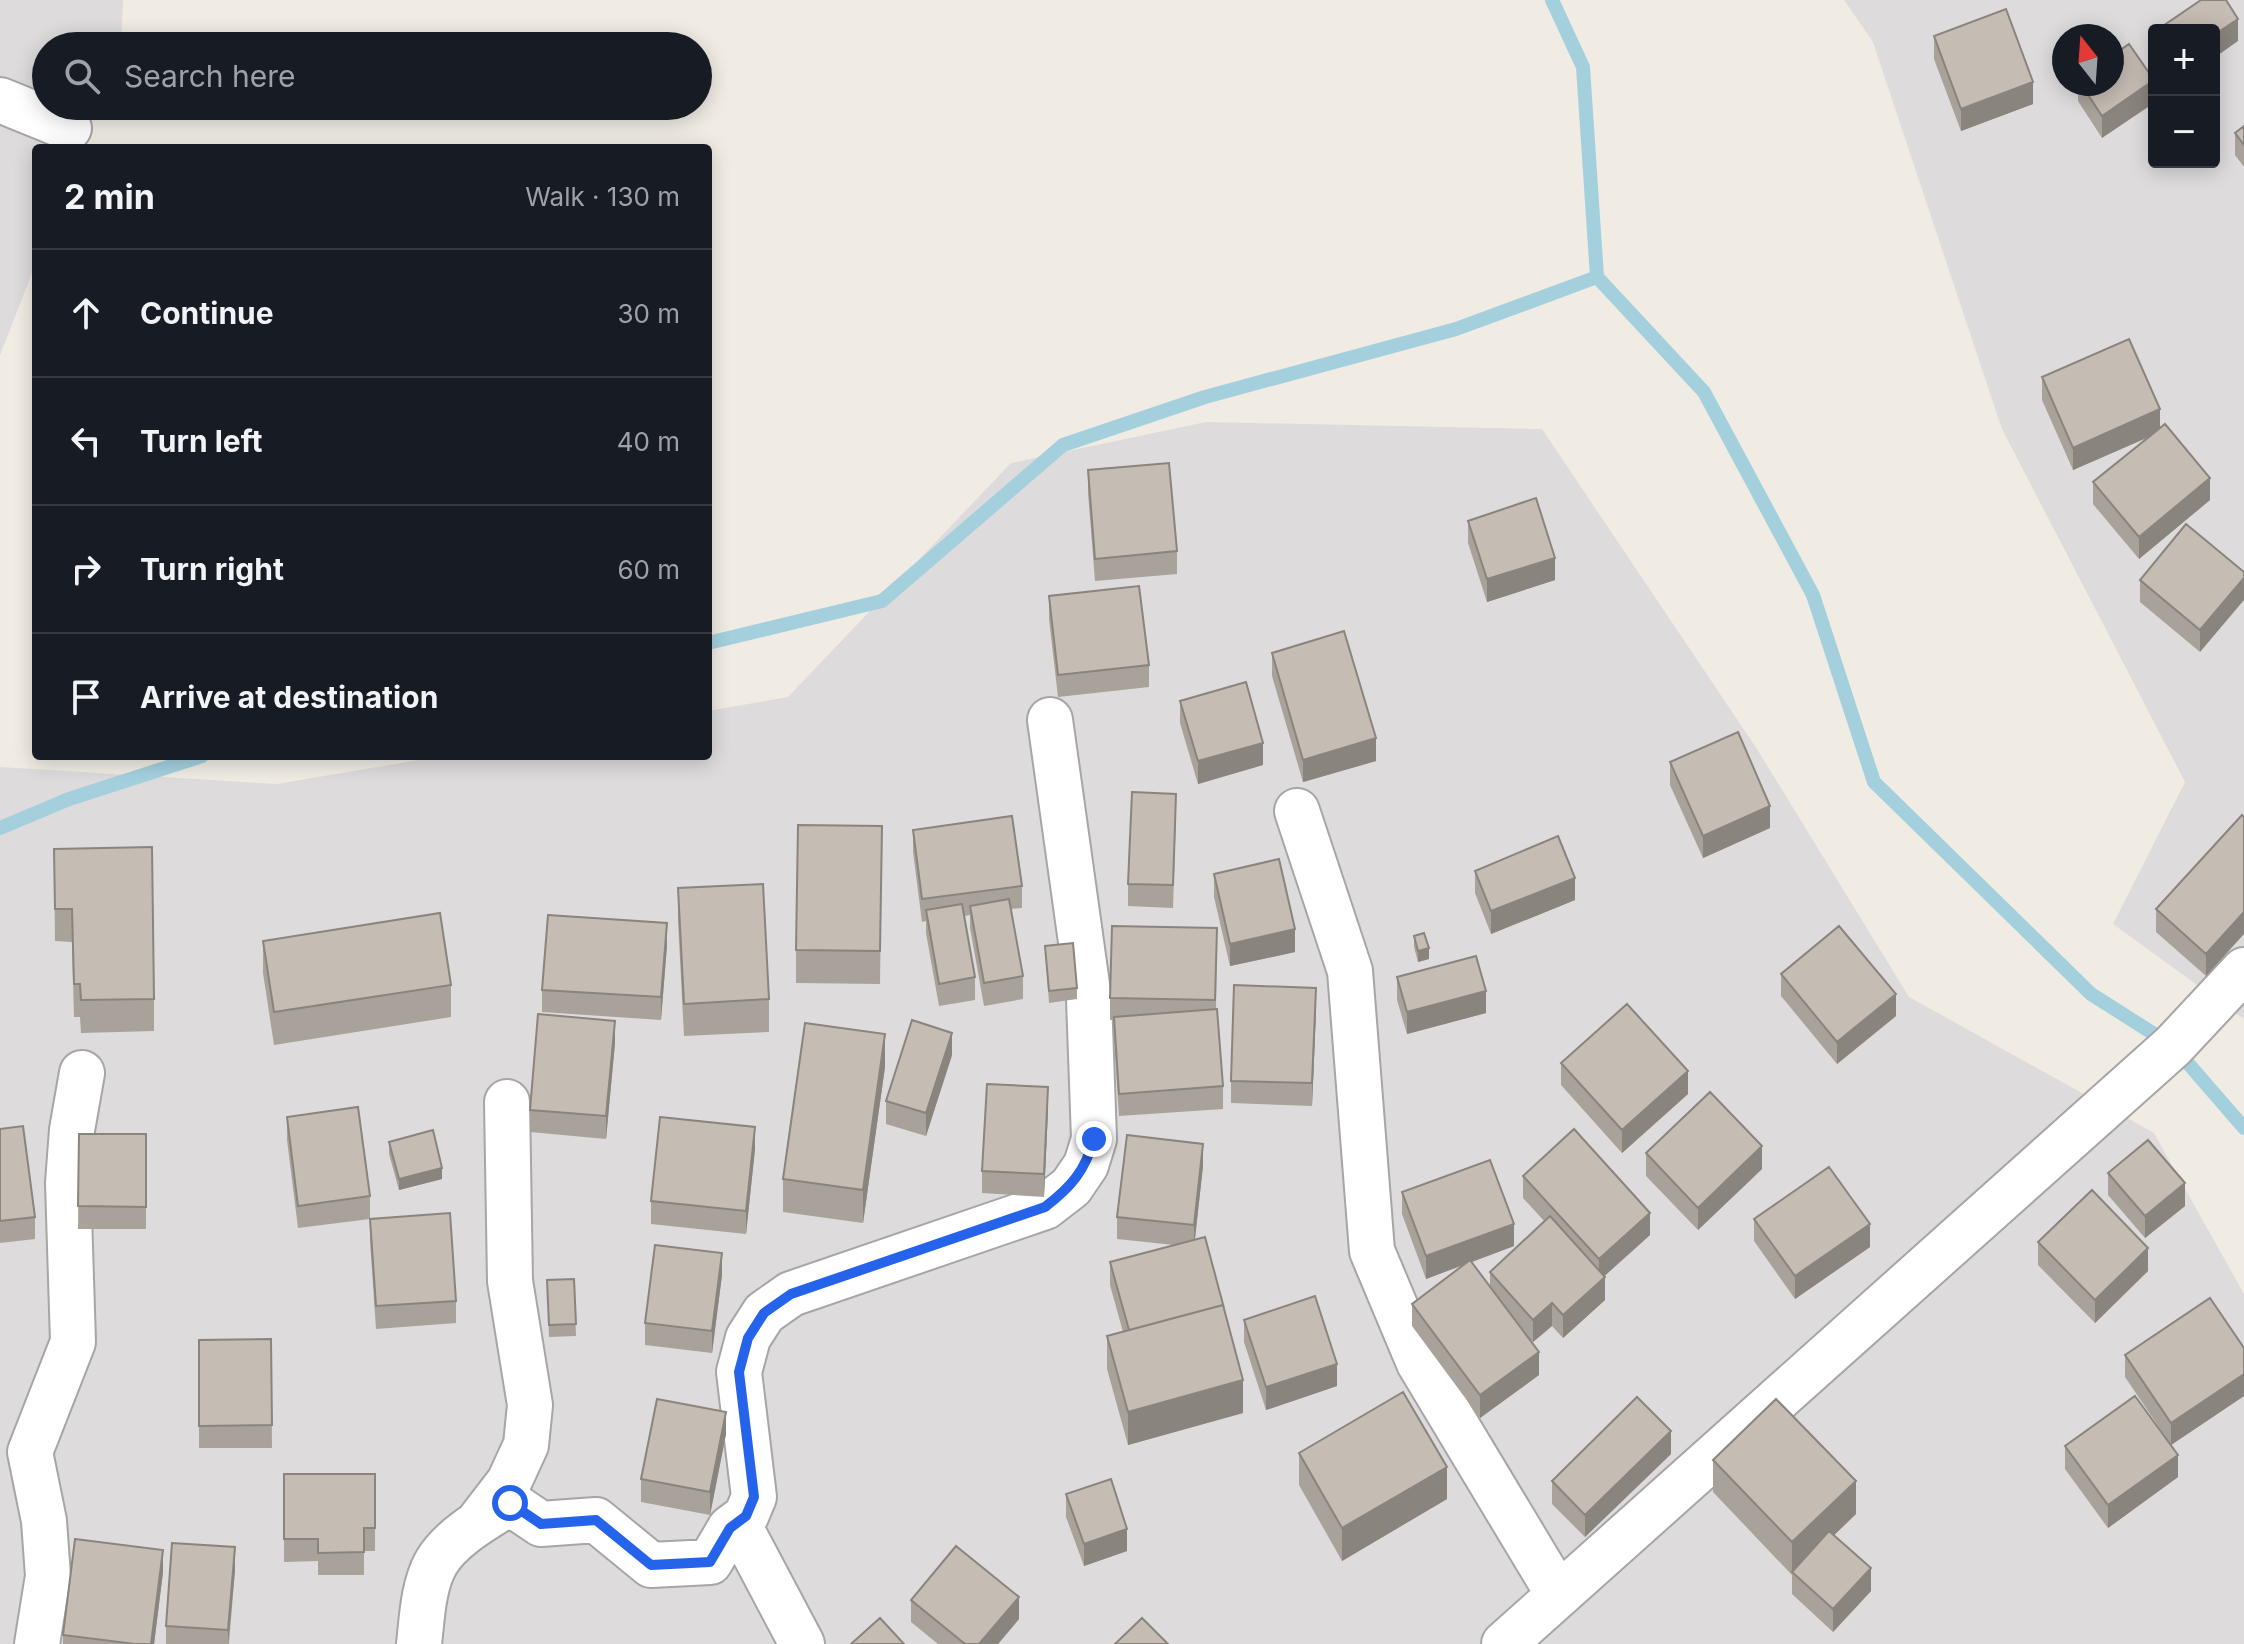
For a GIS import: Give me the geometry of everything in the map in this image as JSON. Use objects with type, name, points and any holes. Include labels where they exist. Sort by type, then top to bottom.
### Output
[{"type":"street","points":[[0,100],[32,113]]},
{"type":"street","points":[[49,120],[69,128]]},
{"type":"street","points":[[475,1526],[510,1503],[541,1524],[596,1520],[651,1565],[710,1562],[730,1528],[739,1525],[754,1497],[739,1372],[748,1338],[764,1313],[791,1294],[1045,1207],[1071,1187],[1086,1165],[1094,1139],[1089,999],[1050,720]]},
{"type":"street","points":[[1297,811],[1350,971],[1372,1251],[1419,1363],[1558,1594]]},
{"type":"street","points":[[1504,1644],[2173,1046],[2244,970]]},
{"type":"street","points":[[37,1644],[48,1576],[44,1521],[15,1451],[73,1342],[68,1183],[72,1130],[82,1073]]},
{"type":"street","points":[[419,1644],[426,1593],[437,1562],[475,1526],[509,1482],[526,1445],[530,1405],[510,1281],[507,1102]]},
{"type":"street","points":[[739,1525],[802,1644]]},
{"type":"shaded area","points":[[0,0],[123,0],[122,32],[32,32],[32,120],[92,120],[83,144],[32,144],[32,273],[0,355]]},
{"type":"shaded area","points":[[1844,0],[2244,0],[2244,1019],[2113,924],[2185,782],[2002,429],[1873,42]]},
{"type":"shaded area","points":[[1206,422],[1542,429],[1757,749],[1909,997],[2154,1133],[2244,1294],[2244,1644],[0,1644],[0,767],[277,784],[418,760],[712,760],[712,710],[788,697],[1011,463]]},
{"type":"building","points":[[2201,0],[2226,0],[2238,19],[2220,31],[2220,24],[2166,24]]},
{"type":"building","points":[[2006,9],[2033,82],[1961,109],[1934,36]]},
{"type":"building","points":[[2129,44],[2148,71],[2148,84],[2102,116],[2089,96],[2124,96],[2124,48]]},
{"type":"building","points":[[2244,126],[2244,145],[2235,133]]},
{"type":"building","points":[[2129,339],[2160,409],[2073,448],[2042,377]]},
{"type":"building","points":[[2165,424],[2210,478],[2139,537],[2093,482]]},
{"type":"building","points":[[1169,463],[1177,551],[1095,559],[1088,470]]},
{"type":"building","points":[[1536,498],[1555,558],[1487,579],[1468,521]]},
{"type":"building","points":[[2186,524],[2244,572],[2244,578],[2200,630],[2140,580]]},
{"type":"building","points":[[1139,586],[1149,665],[1058,675],[1049,596]]},
{"type":"building","points":[[1344,631],[1376,738],[1303,760],[1272,653]]},
{"type":"building","points":[[1246,682],[1263,743],[1198,761],[1180,701]]},
{"type":"building","points":[[1738,732],[1770,806],[1703,836],[1670,762]]},
{"type":"building","points":[[1132,792],[1176,794],[1173,885],[1128,884]]},
{"type":"building","points":[[2242,815],[2244,912],[2206,954],[2156,909]]},
{"type":"building","points":[[1012,816],[1022,886],[922,899],[913,830]]},
{"type":"building","points":[[798,825],[882,826],[880,951],[796,950]]},
{"type":"building","points":[[1558,836],[1575,878],[1491,911],[1475,871]]},
{"type":"building","points":[[152,847],[154,999],[81,1000],[80,984],[74,984],[72,909],[55,909],[54,849]]},
{"type":"building","points":[[1279,859],[1295,929],[1230,944],[1214,874]]},
{"type":"building","points":[[763,884],[769,999],[684,1004],[678,888]]},
{"type":"building","points":[[1009,899],[1023,976],[984,983],[970,906]]},
{"type":"building","points":[[962,904],[975,977],[939,984],[926,910]]},
{"type":"building","points":[[440,913],[451,985],[274,1012],[263,941]]},
{"type":"building","points":[[548,915],[667,923],[661,997],[542,990]]},
{"type":"building","points":[[1112,926],[1217,928],[1215,1000],[1110,998]]},
{"type":"building","points":[[1839,926],[1896,994],[1837,1042],[1781,974]]},
{"type":"building","points":[[1424,933],[1429,948],[1418,951],[1414,936]]},
{"type":"building","points":[[1073,943],[1077,988],[1049,991],[1045,946]]},
{"type":"building","points":[[1476,956],[1486,991],[1407,1012],[1397,977]]},
{"type":"building","points":[[1234,985],[1316,988],[1312,1083],[1231,1081]]},
{"type":"building","points":[[1627,1004],[1688,1071],[1622,1130],[1561,1063]]},
{"type":"building","points":[[1217,1009],[1223,1086],[1119,1094],[1114,1017]]},
{"type":"building","points":[[538,1014],[615,1021],[606,1116],[530,1110]]},
{"type":"building","points":[[912,1020],[952,1033],[926,1113],[886,1101]]},
{"type":"building","points":[[805,1023],[885,1034],[863,1190],[783,1179]]},
{"type":"building","points":[[987,1084],[1048,1087],[1044,1174],[982,1171]]},
{"type":"building","points":[[1710,1092],[1762,1146],[1698,1208],[1646,1153]]},
{"type":"building","points":[[358,1107],[370,1196],[298,1206],[287,1117]]},
{"type":"building","points":[[660,1117],[755,1127],[746,1211],[651,1201]]},
{"type":"building","points":[[23,1126],[35,1217],[0,1221],[0,1129]]},
{"type":"building","points":[[1574,1129],[1650,1213],[1599,1259],[1523,1176]]},
{"type":"building","points":[[433,1130],[442,1168],[399,1179],[389,1142]]},
{"type":"building","points":[[79,1134],[146,1134],[146,1207],[78,1206]]},
{"type":"building","points":[[1127,1135],[1203,1144],[1194,1225],[1117,1217]]},
{"type":"building","points":[[2148,1140],[2185,1183],[2145,1216],[2108,1173]]},
{"type":"building","points":[[1490,1160],[1514,1224],[1426,1256],[1402,1192]]},
{"type":"building","points":[[1829,1167],[1870,1224],[1795,1276],[1754,1219]]},
{"type":"building","points":[[2092,1190],[2148,1248],[2095,1300],[2038,1242]]},
{"type":"building","points":[[450,1213],[456,1301],[376,1306],[370,1219]]},
{"type":"building","points":[[1550,1216],[1605,1277],[1563,1315],[1552,1303],[1533,1320],[1490,1272]]},
{"type":"building","points":[[1205,1237],[1224,1308],[1223,1305],[1129,1330],[1110,1262]]},
{"type":"building","points":[[655,1245],[722,1253],[712,1331],[645,1323]]},
{"type":"building","points":[[1470,1260],[1539,1352],[1480,1395],[1412,1304]]},
{"type":"building","points":[[574,1279],[576,1324],[549,1325],[547,1280]]},
{"type":"building","points":[[1315,1296],[1337,1364],[1266,1387],[1244,1320]]},
{"type":"building","points":[[2210,1298],[2244,1348],[2244,1374],[2171,1423],[2125,1355]]},
{"type":"building","points":[[1223,1305],[1243,1380],[1128,1412],[1107,1336]]},
{"type":"building","points":[[271,1339],[272,1425],[199,1426],[199,1340]]},
{"type":"building","points":[[1403,1392],[1447,1467],[1342,1528],[1299,1453]]},
{"type":"building","points":[[2135,1396],[2178,1455],[2108,1505],[2065,1446]]},
{"type":"building","points":[[1637,1397],[1671,1431],[1585,1515],[1552,1481]]},
{"type":"building","points":[[657,1399],[726,1412],[710,1492],[641,1479]]},
{"type":"building","points":[[1776,1399],[1856,1481],[1792,1542],[1713,1460]]},
{"type":"building","points":[[284,1474],[375,1474],[375,1528],[364,1528],[364,1552],[318,1553],[318,1539],[284,1539]]},
{"type":"building","points":[[1111,1479],[1127,1529],[1084,1544],[1066,1494]]},
{"type":"building","points":[[1829,1531],[1871,1568],[1833,1609],[1792,1572]]},
{"type":"building","points":[[75,1539],[163,1550],[151,1644],[63,1635]]},
{"type":"building","points":[[172,1543],[235,1547],[228,1630],[166,1626]]},
{"type":"building","points":[[956,1546],[1019,1597],[979,1644],[965,1644],[911,1600]]},
{"type":"building","points":[[880,1618],[904,1644],[851,1644]]},
{"type":"building","points":[[1142,1618],[1168,1644],[1115,1644]]},
{"type":"waterway","points":[[1552,0],[1583,67],[1597,277],[1704,392],[1813,595],[1874,782],[2091,994],[2173,1046],[2244,1128]]},
{"type":"waterway","points":[[712,642],[882,601],[1063,445],[1205,397],[1456,329],[1597,277]]},
{"type":"waterway","points":[[0,828],[69,799],[190,760]]},
{"type":"route","points":[[510,1503],[541,1524],[596,1520],[651,1565],[710,1562],[730,1528],[739,1525],[746,1516],[754,1497],[739,1372],[748,1338],[764,1313],[791,1294],[1045,1207],[1071,1187],[1086,1165],[1094,1139]]}]
